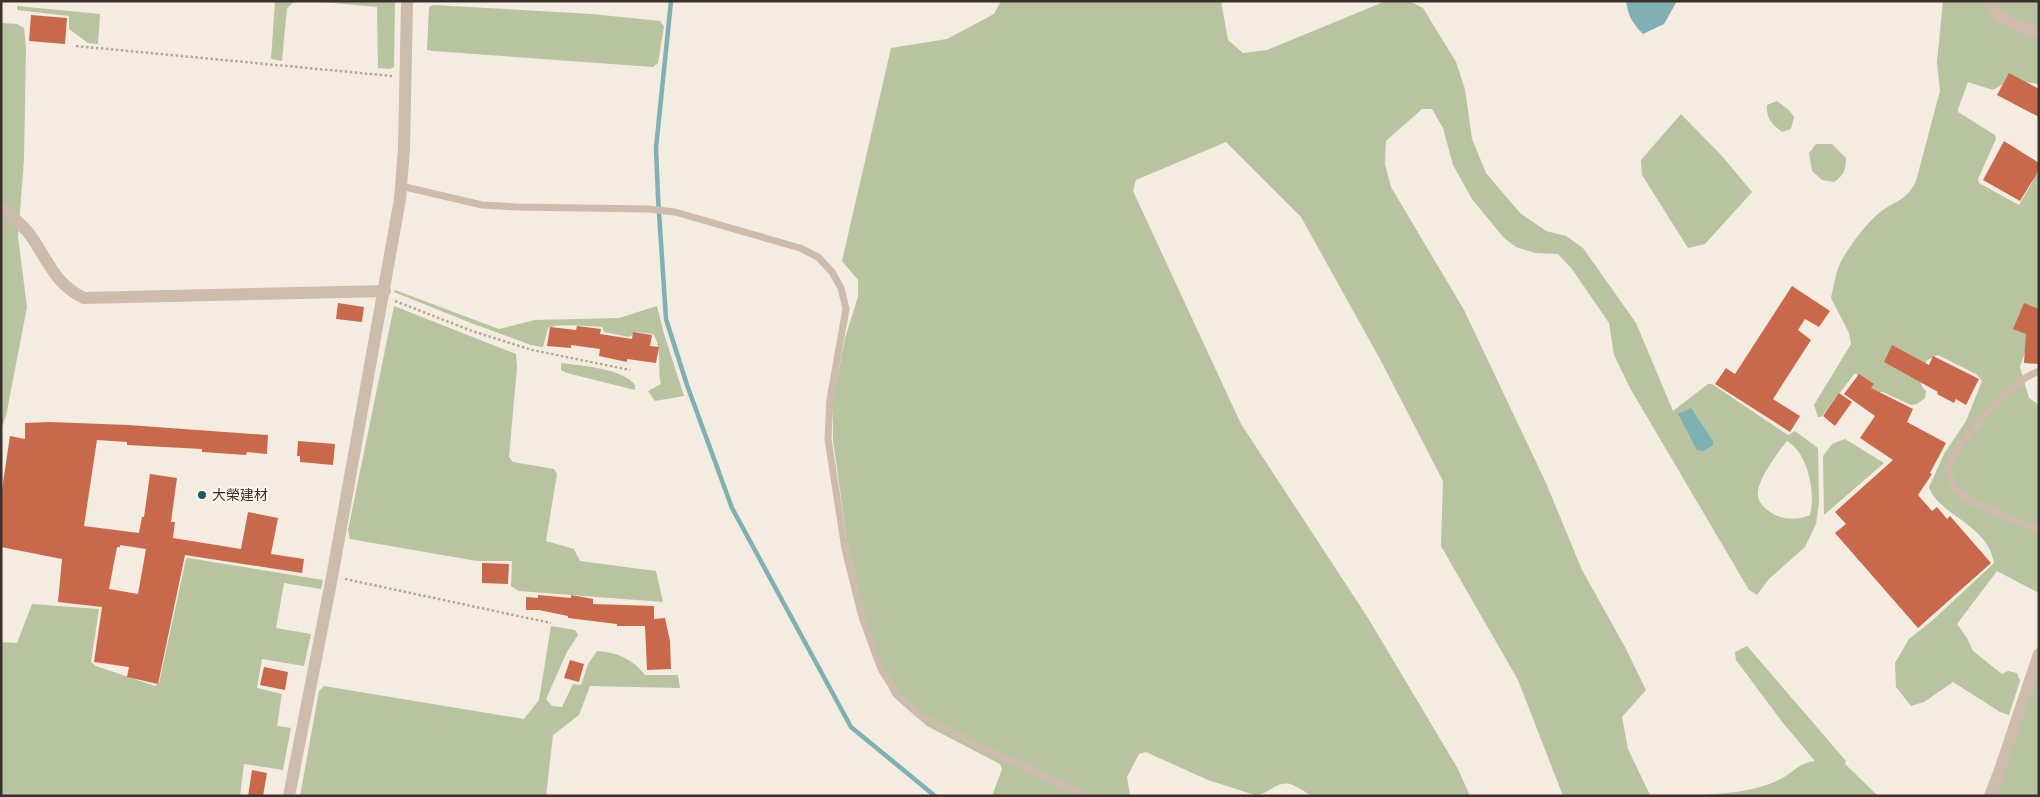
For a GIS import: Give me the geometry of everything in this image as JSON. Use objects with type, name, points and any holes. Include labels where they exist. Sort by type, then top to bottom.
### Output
[{"type":"street","points":[[289,796],[332,577],[384,294],[401,186],[407,1]]},
{"type":"street","points":[[1988,1],[1992,9],[2006,20],[2039,32]]},
{"type":"street","points":[[1,207],[27,231],[61,283],[72,292],[84,298],[384,294]]},
{"type":"street","points":[[1990,796],[2039,654]]},
{"type":"lane","points":[[401,186],[482,205],[648,209],[675,212],[800,248],[818,257],[832,272],[841,288],[846,309],[830,399],[828,439],[845,549],[862,617],[881,669],[899,697],[921,716],[991,752],[1086,796]]},
{"type":"lane","points":[[2039,371],[2022,381],[1993,407],[1955,453],[1947,467],[1954,488],[1972,502],[2039,530]]},
{"type":"path","points":[[76,46],[406,77]]},
{"type":"path","points":[[384,294],[472,331],[532,350],[630,370]]},
{"type":"path","points":[[332,577],[551,623]]},
{"type":"path","points":[[1,795],[7,796]]},
{"type":"green space","points":[[275,1],[295,1],[287,8],[282,61],[271,59]]},
{"type":"green space","points":[[312,1],[395,1],[394,67],[390,69],[378,68],[377,7]]},
{"type":"green space","points":[[1001,1],[1221,1],[1228,40],[1243,53],[1267,50],[1386,1],[1409,1],[1423,8],[1456,62],[1465,89],[1472,139],[1486,173],[1520,213],[1546,231],[1566,236],[1583,248],[1636,323],[1673,411],[1708,384],[1712,384],[1788,435],[1795,431],[1818,448],[1819,503],[1816,524],[1805,547],[1769,579],[1757,595],[1749,590],[1630,388],[1614,355],[1609,323],[1572,269],[1558,254],[1535,253],[1516,247],[1504,238],[1472,199],[1453,165],[1443,128],[1432,109],[1422,109],[1386,141],[1385,164],[1391,187],[1464,310],[1546,483],[1582,570],[1625,647],[1646,690],[1622,717],[1628,749],[1650,795],[1657,796],[1563,796],[1518,680],[1441,546],[1443,481],[1381,361],[1301,217],[1226,142],[1136,180],[1133,191],[1241,424],[1368,618],[1458,769],[1470,796],[1312,796],[1290,784],[1281,784],[1264,793],[1255,795],[1208,780],[1146,752],[1139,754],[1127,777],[1130,796],[992,796],[1002,769],[1000,764],[927,726],[893,696],[886,682],[865,616],[848,547],[833,440],[833,399],[845,338],[858,297],[858,280],[842,261],[891,48],[947,39],[994,14]],"holes":[[[1787,441],[1794,447],[1809,474],[1812,506],[1810,515],[1797,519],[1788,519],[1779,517],[1764,507],[1760,502],[1758,490],[1768,467]]]},
{"type":"green space","points":[[1943,1],[2039,1],[2039,84],[2010,80],[1993,90],[1968,82],[1958,109],[1958,112],[1995,135],[1996,139],[1978,179],[1979,183],[2019,205],[2033,181],[2027,176],[2039,170],[2039,312],[2020,367],[2029,398],[2039,405],[2039,593],[1997,571],[1957,624],[1973,651],[2002,674],[2008,671],[2017,673],[2020,681],[2009,715],[2000,712],[1953,682],[1924,702],[1911,706],[1896,687],[1895,663],[1909,639],[1933,620],[1994,563],[1990,550],[1983,539],[1942,505],[1934,497],[1929,487],[1944,454],[1966,421],[1982,381],[1976,374],[1938,355],[1927,360],[1920,380],[1926,391],[1925,398],[1917,404],[1911,405],[1883,392],[1875,392],[1855,373],[1821,417],[1818,417],[1814,405],[1851,344],[1849,333],[1831,298],[1835,277],[1841,262],[1846,252],[1869,222],[1879,213],[1904,197],[1916,181],[1940,91],[1937,62]]},
{"type":"green space","points":[[433,5],[592,14],[660,21],[664,26],[658,63],[653,67],[427,50],[429,7]]},
{"type":"green space","points":[[17,6],[100,14],[98,44],[88,43],[69,29],[69,16],[17,10]]},
{"type":"green space","points":[[1,23],[17,24],[24,28],[26,47],[24,159],[18,237],[27,307],[6,416],[1,430]]},
{"type":"green space","points":[[1777,101],[1789,110],[1794,117],[1791,129],[1782,132],[1773,124],[1768,114],[1767,105]]},
{"type":"green space","points":[[1681,114],[1722,156],[1752,192],[1705,244],[1688,248],[1642,175],[1641,160]]},
{"type":"green space","points":[[1816,144],[1832,144],[1846,158],[1844,172],[1834,182],[1822,180],[1812,171],[1809,153]]},
{"type":"green space","points":[[395,290],[499,329],[535,320],[619,318],[657,306],[684,396],[655,401],[648,391],[661,384],[658,345],[653,334],[637,332],[629,337],[604,332],[602,327],[552,326],[548,328],[543,347],[531,345],[394,292]]},
{"type":"green space","points":[[394,306],[516,354],[517,367],[509,457],[513,462],[554,469],[557,474],[546,541],[574,549],[580,561],[656,571],[663,602],[519,591],[511,586],[512,561],[477,561],[350,539],[348,530]]},
{"type":"green space","points":[[561,363],[611,371],[629,379],[635,385],[635,390],[567,373],[561,370]]},
{"type":"green space","points":[[1845,439],[1884,463],[1824,515],[1823,456],[1832,444]]},
{"type":"green space","points":[[186,559],[323,580],[321,589],[284,583],[276,628],[311,634],[304,666],[262,659],[257,688],[282,694],[277,726],[291,728],[283,770],[244,764],[240,796],[1,796],[1,642],[17,643],[32,604],[99,609],[91,662],[96,666],[155,686],[159,683]]},
{"type":"green space","points":[[551,626],[575,630],[578,635],[567,652],[546,699],[552,706],[562,707],[573,684],[581,685],[588,664],[597,651],[624,657],[645,675],[678,675],[680,688],[590,686],[579,715],[553,735],[546,796],[300,796],[319,691],[324,686],[524,719],[539,700]]},
{"type":"green space","points":[[1747,646],[1846,761],[1845,764],[1878,796],[1684,796],[1708,795],[1756,788],[1779,780],[1800,766],[1815,761],[1783,723],[1736,660],[1735,652]]},
{"type":"green space","points":[[2039,666],[2039,796],[1996,796]]},
{"type":"water","points":[[1626,1],[1677,1],[1664,24],[1643,34],[1636,27],[1628,11]]},
{"type":"water","points":[[1691,408],[1713,441],[1713,445],[1704,451],[1697,450],[1678,414]]},
{"type":"building","points":[[31,15],[67,18],[65,44],[29,41]]},
{"type":"building","points":[[2009,73],[2039,89],[2039,117],[1997,95]]},
{"type":"building","points":[[2004,141],[2039,163],[2039,170],[2020,201],[1983,180]]},
{"type":"building","points":[[1792,286],[1830,311],[1819,327],[1805,319],[1798,330],[1811,340],[1773,399],[1800,416],[1790,432],[1715,384],[1726,368],[1735,374]]},
{"type":"building","points":[[338,303],[364,307],[362,322],[336,319]]},
{"type":"building","points":[[2024,303],[2039,309],[2039,364],[2024,363],[2026,334],[2013,329]]},
{"type":"building","points":[[577,326],[601,329],[600,334],[632,339],[633,332],[652,335],[650,346],[659,347],[656,363],[627,359],[627,362],[599,356],[600,349],[571,345],[571,348],[547,346],[550,327],[576,330]]},
{"type":"building","points":[[1892,345],[1929,365],[1933,356],[1979,379],[1966,405],[1956,399],[1954,403],[1884,362]]},
{"type":"building","points":[[1859,374],[1874,384],[1871,388],[1913,409],[1907,422],[1946,443],[1930,473],[1932,474],[1918,495],[1932,511],[1937,507],[1947,519],[1950,516],[1991,563],[1918,628],[1835,533],[1846,524],[1835,512],[1893,460],[1860,438],[1875,416],[1844,394]]},
{"type":"building","points":[[1839,393],[1852,402],[1835,426],[1823,416]]},
{"type":"building","points":[[25,423],[128,425],[268,435],[267,454],[247,452],[246,455],[202,452],[202,449],[127,445],[127,442],[97,440],[84,526],[139,533],[142,517],[144,517],[150,474],[177,478],[171,522],[175,522],[173,538],[241,549],[248,512],[278,518],[271,554],[304,559],[302,573],[185,555],[158,684],[127,677],[129,667],[94,662],[102,607],[58,602],[62,559],[1,547],[1,496],[10,436],[25,439]],"holes":[[[120,545],[146,549],[138,594],[109,589],[117,547],[120,547]]]},
{"type":"building","points":[[298,441],[335,444],[333,465],[300,462],[300,456],[297,456]]},
{"type":"building","points":[[482,563],[509,564],[508,584],[482,583]]},
{"type":"building","points":[[538,595],[571,598],[571,595],[593,599],[593,604],[654,606],[654,619],[665,618],[670,641],[671,669],[647,670],[645,626],[617,626],[617,624],[568,618],[568,616],[539,610],[526,610],[526,597],[538,598]]},
{"type":"building","points":[[570,660],[584,664],[579,682],[564,678]]},
{"type":"building","points":[[264,667],[288,672],[285,690],[260,685]]},
{"type":"building","points":[[252,770],[267,773],[263,796],[248,796]]},
{"type":"waterway","points":[[671,1],[656,148],[658,197],[666,319],[687,385],[732,508],[851,727],[935,796]]},
{"type":"place","name":"大榮建材","points":[[202,495]]}]
